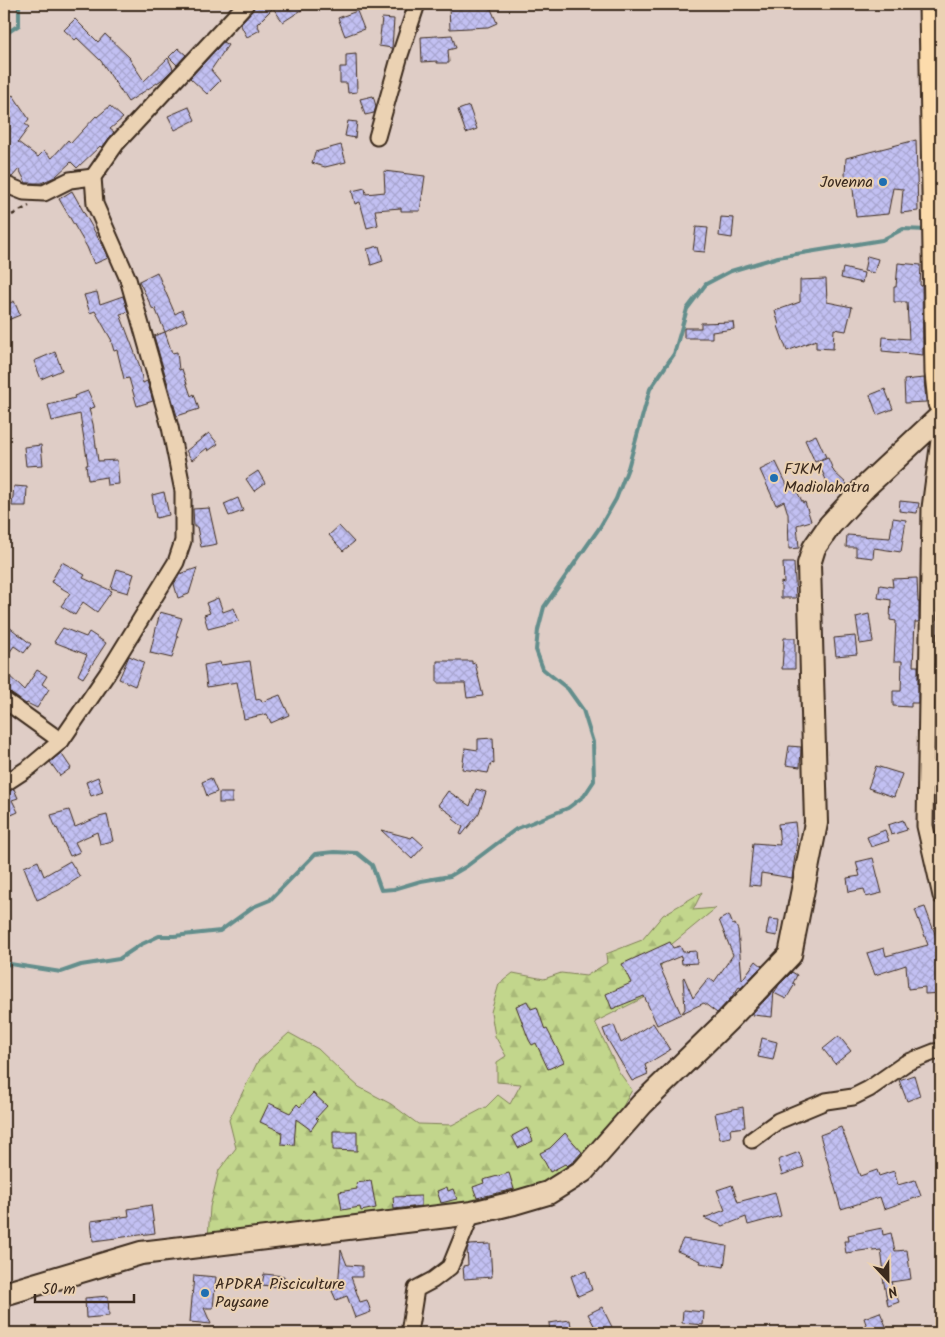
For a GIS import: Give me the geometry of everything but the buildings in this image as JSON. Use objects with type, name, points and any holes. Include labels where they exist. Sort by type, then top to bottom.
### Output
[{"type":"main road","points":[[932,4],[938,373],[941,403]]},
{"type":"street","points":[[4,784],[30,767],[61,740],[107,674],[176,562],[183,541],[183,491],[170,427],[128,279],[94,204],[93,177],[116,144],[246,4]]},
{"type":"street","points":[[377,137],[400,55],[417,4]]},
{"type":"street","points":[[4,184],[24,192],[44,193],[70,180],[93,177]]},
{"type":"street","points":[[4,1294],[141,1253],[472,1213],[548,1193],[583,1171],[642,1104],[727,1021],[790,955],[816,823],[809,564],[814,548],[830,525],[865,487],[941,416]]},
{"type":"street","points":[[941,425],[930,508],[925,826],[941,896]]},
{"type":"street","points":[[4,700],[61,740]]},
{"type":"street","points":[[752,1140],[778,1121],[826,1100],[853,1097],[869,1089],[906,1063],[941,1051]]},
{"type":"street","points":[[409,1333],[416,1288],[433,1280],[450,1267],[472,1213]]},
{"type":"green space","points":[[702,892],[693,910],[716,908],[672,944],[645,997],[595,1022],[619,1072],[632,1090],[616,1119],[577,1167],[511,1199],[208,1239],[210,1207],[219,1170],[236,1148],[229,1120],[258,1061],[289,1033],[318,1049],[359,1087],[391,1104],[418,1124],[452,1125],[486,1107],[498,1095],[510,1104],[521,1084],[497,1082],[497,1062],[506,1056],[495,1036],[491,1012],[499,984],[513,973],[544,979],[561,973],[586,976],[607,963],[606,954],[642,940],[663,915]]},
{"type":"waterway","points":[[4,35],[19,25],[19,4]]},
{"type":"waterway","points":[[4,965],[10,964],[61,972],[81,965],[119,959],[140,945],[159,936],[220,931],[253,907],[270,900],[315,854],[334,852],[357,853],[372,865],[381,890],[394,889],[421,881],[450,876],[467,866],[516,829],[568,808],[584,796],[594,781],[593,742],[583,710],[568,689],[543,669],[536,650],[538,630],[544,607],[600,527],[616,499],[628,468],[650,389],[674,354],[687,309],[706,284],[731,271],[778,257],[882,240],[903,229],[927,230]]},
{"type":"place","name":"Jovenna","points":[[883,182]]},
{"type":"place","name":"FJKM Madiolahatra","points":[[774,478]]},
{"type":"place","name":"APDRA Pisciculture Paysane","points":[[205,1293]]}]
